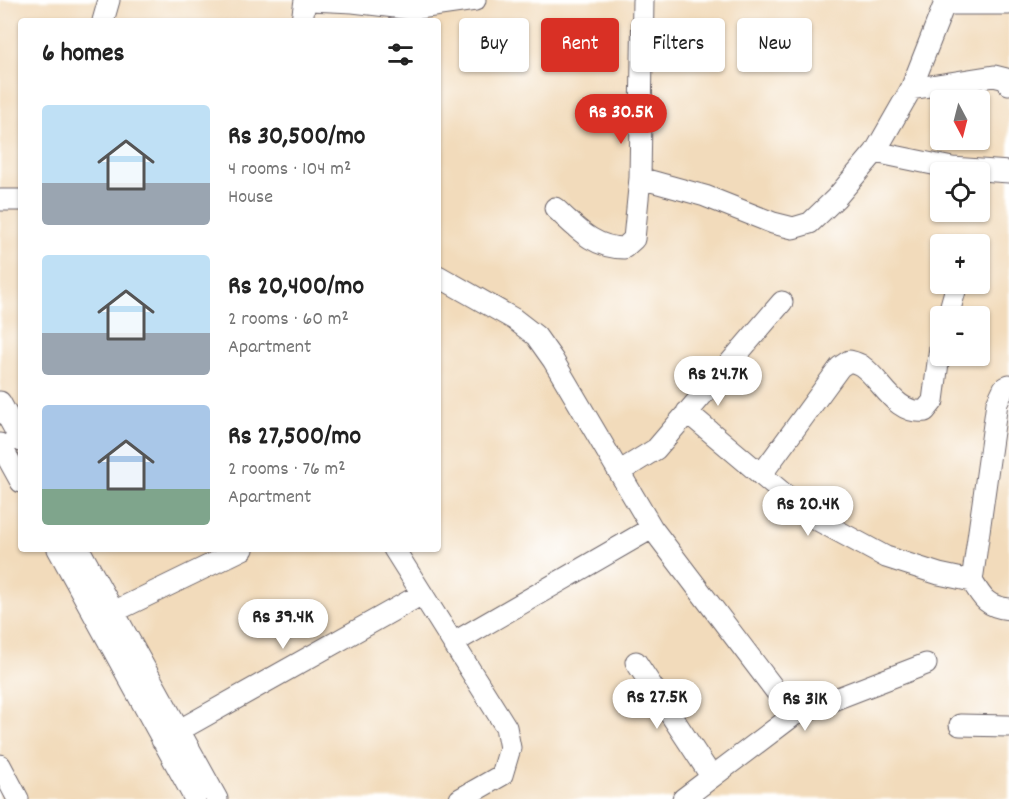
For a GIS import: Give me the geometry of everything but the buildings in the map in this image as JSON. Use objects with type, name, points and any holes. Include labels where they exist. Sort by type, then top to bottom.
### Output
[{"type":"street","points":[[104,18],[109,0]]},
{"type":"street","points":[[302,18],[305,0]]},
{"type":"street","points":[[310,0],[353,1],[412,9],[475,0]]},
{"type":"street","points":[[555,208],[593,242],[610,248],[624,248],[634,239],[639,178],[643,0]]},
{"type":"street","points":[[639,178],[705,196],[773,223],[793,228],[810,222],[836,198],[875,152],[911,89],[946,2],[1009,4]]},
{"type":"street","points":[[911,89],[994,76],[1006,79],[1009,84]]},
{"type":"street","points":[[875,152],[952,168],[1009,172]]},
{"type":"street","points":[[0,200],[18,200]]},
{"type":"street","points":[[441,278],[514,319],[536,336],[553,360],[652,528],[794,715]]},
{"type":"street","points":[[619,472],[656,448],[782,302]]},
{"type":"street","points":[[761,475],[840,367],[849,361],[861,364],[904,408],[917,412],[925,411],[933,401],[938,366]]},
{"type":"street","points":[[1009,386],[1004,388],[997,403],[972,581],[984,600],[1009,609]]},
{"type":"street","points":[[0,402],[18,435]]},
{"type":"street","points":[[687,412],[810,516],[886,556],[939,574],[972,581]]},
{"type":"street","points":[[0,444],[18,477]]},
{"type":"street","points":[[453,643],[652,528]]},
{"type":"street","points":[[60,552],[105,616],[171,735],[217,799]]},
{"type":"street","points":[[80,552],[105,616]]},
{"type":"street","points":[[105,616],[237,552]]},
{"type":"street","points":[[396,552],[506,727],[510,748],[502,775],[460,799]]},
{"type":"street","points":[[171,735],[422,594]]},
{"type":"street","points":[[636,662],[711,776]]},
{"type":"street","points":[[683,799],[794,715],[926,664]]},
{"type":"street","points":[[960,725],[1009,726]]},
{"type":"street","points":[[171,735],[195,799]]},
{"type":"street","points":[[0,765],[18,799]]}]
